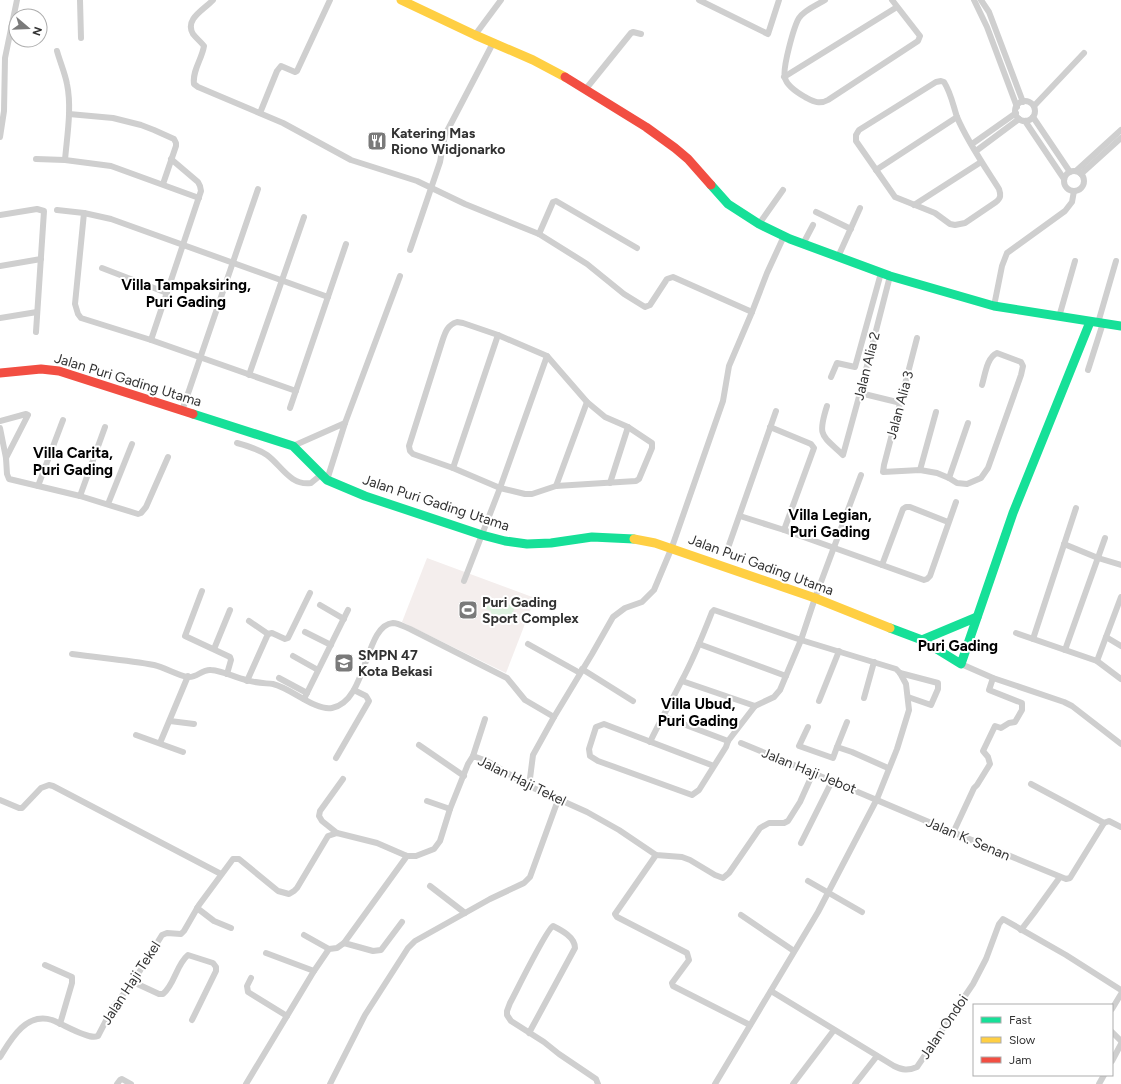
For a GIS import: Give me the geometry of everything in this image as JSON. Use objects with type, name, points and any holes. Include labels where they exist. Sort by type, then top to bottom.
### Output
[{"type":"street","points":[[0,137],[5,58],[17,0]]},
{"type":"street","points":[[80,0],[81,38]]},
{"type":"street","points":[[212,0],[197,13],[191,23],[192,33],[204,46],[193,79],[194,84],[198,88],[283,123],[351,160],[417,181],[465,204],[538,234],[587,264],[624,294],[645,307],[650,305],[668,279],[673,278],[752,312]]},
{"type":"street","points":[[260,113],[277,71],[281,66],[295,72],[297,71],[330,0]]},
{"type":"street","points":[[401,0],[537,62],[567,78],[584,90],[646,127],[675,148],[700,171],[728,204],[759,224],[784,236],[886,275],[994,306],[1121,326]]},
{"type":"street","points":[[475,35],[501,0]]},
{"type":"street","points":[[699,0],[768,34],[780,0]]},
{"type":"street","points":[[825,0],[802,14],[799,19],[785,65],[784,77],[787,82],[802,95],[816,102],[824,102],[828,100],[918,42],[920,36],[892,0]]},
{"type":"street","points":[[974,0],[987,27],[1019,115],[1064,179],[1066,188],[1074,191],[1080,189],[1084,180],[1075,172],[1033,117]]},
{"type":"street","points":[[974,147],[1019,115],[1023,102],[989,12],[982,0]]},
{"type":"street","points":[[784,77],[897,7]]},
{"type":"street","points":[[584,90],[631,33],[634,32],[641,34]]},
{"type":"street","points":[[410,250],[440,162],[445,135],[493,43]]},
{"type":"street","points":[[57,51],[67,84],[69,114],[65,160]]},
{"type":"street","points":[[1019,115],[1029,120],[1033,117],[1035,110],[1034,106],[1084,53]]},
{"type":"street","points":[[936,82],[944,82],[948,88],[957,117],[981,162],[1001,194],[1000,199],[965,223],[955,225],[945,221],[935,213],[899,199],[892,194],[856,141],[856,135],[859,130],[936,82]]},
{"type":"street","points":[[1023,102],[1028,102],[1034,106]]},
{"type":"street","points":[[69,114],[113,118],[141,125],[174,139],[176,143],[163,184]]},
{"type":"street","points":[[876,170],[957,117]]},
{"type":"street","points":[[1075,172],[1121,130]]},
{"type":"street","points":[[1064,179],[1066,175],[1075,172],[1121,138]]},
{"type":"street","points":[[36,159],[65,160],[111,166],[199,198]]},
{"type":"street","points":[[151,340],[201,191],[198,182],[171,159]]},
{"type":"street","points":[[914,205],[981,162]]},
{"type":"street","points":[[182,411],[258,189]]},
{"type":"street","points":[[759,224],[783,190]]},
{"type":"street","points":[[994,306],[1002,266],[1007,253],[1065,211],[1072,202],[1074,191]]},
{"type":"street","points":[[538,234],[553,202],[556,201],[637,248]]},
{"type":"street","points":[[838,257],[860,208]]},
{"type":"street","points":[[0,215],[37,209],[44,210],[45,213],[36,332]]},
{"type":"street","points":[[57,210],[84,213],[112,219],[282,279],[328,297]]},
{"type":"street","points":[[816,212],[851,229]]},
{"type":"street","points":[[84,213],[75,304],[81,318],[151,340],[296,391]]},
{"type":"street","points":[[248,375],[304,217]]},
{"type":"street","points":[[803,244],[813,225]]},
{"type":"street","points":[[529,786],[533,755],[613,617],[625,608],[642,602],[654,590],[672,547],[723,401],[729,366],[767,273],[784,236]]},
{"type":"street","points":[[290,408],[346,244]]},
{"type":"street","points":[[0,266],[41,259]]},
{"type":"street","points":[[1059,317],[1075,261]]},
{"type":"street","points":[[1116,261],[1097,322],[1013,513],[961,664],[993,678],[1072,706],[1121,744]]},
{"type":"street","points":[[102,268],[166,293]]},
{"type":"street","points":[[831,377],[837,363],[855,368],[886,275]]},
{"type":"street","name":"Jalan Alia 2","points":[[827,406],[821,428],[822,433],[824,437],[843,455],[860,393],[886,275]]},
{"type":"street","points":[[238,443],[256,449],[265,454],[271,458],[289,477],[300,482],[311,483],[325,477],[400,276]]},
{"type":"street","points":[[0,318],[37,312]]},
{"type":"street","points":[[457,322],[463,323],[498,335],[547,356],[587,402],[605,418],[628,427],[652,443],[652,448],[639,479],[636,481],[556,486],[532,494],[525,494],[500,488],[453,468],[413,454],[410,451],[409,446],[442,342],[447,329],[452,324],[457,322]]},
{"type":"street","points":[[1088,370],[1097,322]]},
{"type":"street","points":[[453,468],[498,335]]},
{"type":"street","name":"Jalan Alia 3","points":[[917,338],[883,472],[920,470]]},
{"type":"street","points":[[936,412],[920,470],[949,478],[958,483],[967,484],[981,478],[985,475],[1021,375],[1023,366],[1021,362],[995,353],[990,359],[982,385]]},
{"type":"street","points":[[464,581],[500,488],[547,356]]},
{"type":"street","name":"Jalan Puri Gading Utama","points":[[0,374],[41,369],[59,371],[293,446],[325,477],[365,496],[482,535],[505,541],[527,544],[551,544],[592,537],[632,538],[672,547],[722,567],[815,598],[922,640],[961,664]]},
{"type":"street","points":[[860,393],[901,403]]},
{"type":"street","points":[[556,486],[587,402]]},
{"type":"street","points":[[729,545],[776,411]]},
{"type":"street","points":[[0,421],[26,414],[28,415],[6,458]]},
{"type":"street","points":[[38,486],[63,420]]},
{"type":"street","points":[[293,446],[345,423]]},
{"type":"street","points":[[949,478],[968,423]]},
{"type":"street","points":[[80,496],[105,427]]},
{"type":"street","points":[[610,483],[628,427]]},
{"type":"street","points":[[770,427],[812,444],[814,448],[784,530]]},
{"type":"street","points":[[0,428],[6,458],[8,479],[80,496],[138,514],[141,513],[146,507],[168,457]]},
{"type":"street","points":[[108,504],[132,444]]},
{"type":"street","points":[[714,766],[604,724],[599,724],[593,731],[588,753],[592,758],[598,761],[691,795],[699,790],[726,747],[728,741],[755,706],[774,697],[780,690],[802,639],[815,598],[862,475]]},
{"type":"street","points":[[740,516],[784,530],[924,580],[930,576],[956,502]]},
{"type":"street","points":[[882,565],[903,508],[910,507],[948,522]]},
{"type":"street","points":[[1033,639],[1076,508]]},
{"type":"street","points":[[1065,650],[1104,538]]},
{"type":"street","points":[[1064,544],[1098,558],[1121,565]]},
{"type":"street","points":[[202,590],[185,636],[231,658],[227,674]]},
{"type":"street","points":[[249,621],[268,634],[272,633],[285,639],[288,638],[310,593]]},
{"type":"street","points":[[1097,661],[1120,601]]},
{"type":"street","points":[[320,605],[344,619]]},
{"type":"street","points":[[214,649],[230,610]]},
{"type":"street","points":[[305,696],[348,610]]},
{"type":"street","points":[[650,742],[700,644],[714,610],[896,669],[906,684],[909,710],[903,733],[888,768],[877,800],[829,892],[715,1084]]},
{"type":"street","points":[[922,640],[977,618]]},
{"type":"street","points":[[279,678],[316,705],[331,708],[341,705],[349,699],[354,690],[377,636],[386,625],[393,623],[410,629],[507,678],[525,700],[554,717]]},
{"type":"street","points":[[305,632],[331,645]]},
{"type":"street","points":[[1016,633],[1097,661],[1121,679]]},
{"type":"street","points":[[247,681],[268,634]]},
{"type":"street","points":[[1106,637],[1121,646]]},
{"type":"street","points":[[528,644],[581,671],[633,701]]},
{"type":"street","points":[[700,644],[786,676]]},
{"type":"street","points":[[819,702],[839,651]]},
{"type":"street","points":[[72,654],[155,666],[188,676],[196,676],[202,672],[210,670],[247,681],[279,686],[305,696]]},
{"type":"street","points":[[293,656],[318,670]]},
{"type":"street","points":[[864,698],[874,662]]},
{"type":"street","points":[[900,673],[938,683],[938,689],[931,705],[908,698]]},
{"type":"street","points":[[160,743],[188,676]]},
{"type":"street","points":[[954,833],[974,788],[990,764],[988,757],[983,751],[995,726],[1001,728],[1009,723],[1015,722],[1022,710],[1022,703],[989,690],[993,678]]},
{"type":"street","points":[[682,681],[755,706]]},
{"type":"street","points":[[336,758],[369,701],[366,696],[354,690]]},
{"type":"street","points":[[662,716],[728,741]]},
{"type":"street","points":[[473,756],[484,719]]},
{"type":"street","points":[[170,721],[194,724]]},
{"type":"street","points":[[808,727],[799,746],[833,758],[847,722]]},
{"type":"street","points":[[136,735],[182,752]]},
{"type":"street","name":"Jalan Haji Jebot","points":[[741,743],[877,800]]},
{"type":"street","points":[[419,745],[464,776]]},
{"type":"street","points":[[837,747],[888,768]]},
{"type":"street","name":"Jalan Haji Tekel","points":[[406,856],[416,856],[434,849],[440,841],[450,809],[473,756],[487,761],[529,786],[587,812],[619,830],[656,856]]},
{"type":"street","points":[[750,1025],[674,986],[672,983],[689,960],[687,953],[617,917],[615,914],[656,856],[682,857],[719,877],[726,877],[760,828],[769,823],[784,823],[788,821],[800,802],[813,773]]},
{"type":"street","points":[[304,935],[329,949],[337,948],[344,944],[406,856],[377,843],[337,833],[322,821],[319,816],[320,811],[342,779]]},
{"type":"street","points":[[801,843],[832,781]]},
{"type":"street","points":[[1031,784],[1104,823]]},
{"type":"street","points":[[0,800],[22,808],[41,788],[49,785],[53,786],[221,874]]},
{"type":"street","points":[[330,1084],[365,1015],[408,948],[415,942],[464,913],[524,883],[530,877],[558,800]]},
{"type":"street","name":"Jalan K. Senan","points":[[877,800],[1060,876]]},
{"type":"street","points":[[427,801],[450,809]]},
{"type":"street","points":[[1121,827],[1109,820],[1104,823],[1070,878],[1066,879],[1060,876],[1021,930],[1066,955],[1121,990]]},
{"type":"street","name":"Jalan Haji Tekel","points":[[0,1057],[11,1038],[21,1027],[39,1019],[47,1019],[86,1035],[97,1037],[113,1007],[133,982],[162,935],[166,933],[180,934],[184,931],[197,908],[233,859],[239,859],[278,891],[289,894],[302,882],[328,836],[337,833]]},
{"type":"street","points":[[808,881],[862,912]]},
{"type":"street","points":[[430,886],[464,913]]},
{"type":"street","points":[[197,908],[214,921],[231,928]]},
{"type":"street","points":[[741,915],[794,951]]},
{"type":"street","name":"Jalan Ondoi","points":[[771,991],[876,1056],[902,1070],[910,1070],[917,1067],[973,984],[986,959],[999,924],[1003,919],[1021,930]]},
{"type":"street","points":[[344,944],[373,951],[381,950],[402,922]]},
{"type":"street","points":[[530,1033],[575,948],[575,943],[571,938],[553,926],[548,930],[507,1011],[508,1017],[511,1020],[596,1079],[598,1084]]},
{"type":"street","points":[[246,1084],[314,971],[329,949]]},
{"type":"street","points":[[266,953],[314,971]]},
{"type":"street","points":[[133,982],[159,994],[163,994],[168,989],[183,960],[188,955],[213,963],[216,966],[216,971],[192,1020]]},
{"type":"street","points":[[45,965],[72,977],[72,983],[60,1024]]},
{"type":"street","points":[[251,978],[247,986],[248,992],[287,1016]]},
{"type":"street","points":[[1113,1007],[1121,994]]},
{"type":"street","points":[[793,1084],[834,1030]]},
{"type":"street","points":[[1113,1033],[1121,1042],[1113,1059]]},
{"type":"street","points":[[855,1084],[876,1056]]},
{"type":"street","points":[[117,1084],[122,1079],[131,1084]]},
{"type":"shaded area","name":"Puri Gading Sport Complex","points":[[427,558],[535,598],[506,673],[402,622]]},
{"type":"shaded area","points":[[489,598],[515,607],[510,620],[503,617],[496,621],[492,620],[489,616],[491,611],[486,609]]},
{"type":"traffic: fast","points":[[711,185],[728,204],[759,224],[790,239],[890,276],[994,306],[1121,326]]},
{"type":"traffic: fast","points":[[890,628],[922,640],[961,664],[1013,513],[1090,322]]},
{"type":"traffic: fast","points":[[193,414],[293,446],[327,480],[365,496],[482,535],[505,541],[527,544],[551,543],[592,537],[634,539]]},
{"type":"traffic: fast","points":[[922,640],[977,617]]},
{"type":"traffic: slow","points":[[401,0],[475,35],[533,60],[565,77]]},
{"type":"traffic: slow","points":[[634,539],[655,543],[815,598],[890,628]]},
{"type":"traffic: jam","points":[[565,77],[646,127],[675,148],[688,159],[711,185]]},
{"type":"traffic: jam","points":[[0,373],[41,369],[59,371],[193,414]]},
{"type":"place","name":"Katering Mas Riono Widjonarko","points":[[377,141]]},
{"type":"place","name":"Puri Gading Sport Complex","points":[[468,610]]},
{"type":"place","name":"SMPN 47 Kota Bekasi","points":[[344,663]]},
{"type":"district","name":"Villa Tampaksiring, Puri Gading","points":[[186,294]]},
{"type":"district","name":"Villa Carita, Puri Gading","points":[[73,462]]},
{"type":"district","name":"Villa Legian, Puri Gading","points":[[830,524]]},
{"type":"district","name":"Puri Gading","points":[[958,646]]},
{"type":"district","name":"Villa Ubud, Puri Gading","points":[[698,712]]}]
